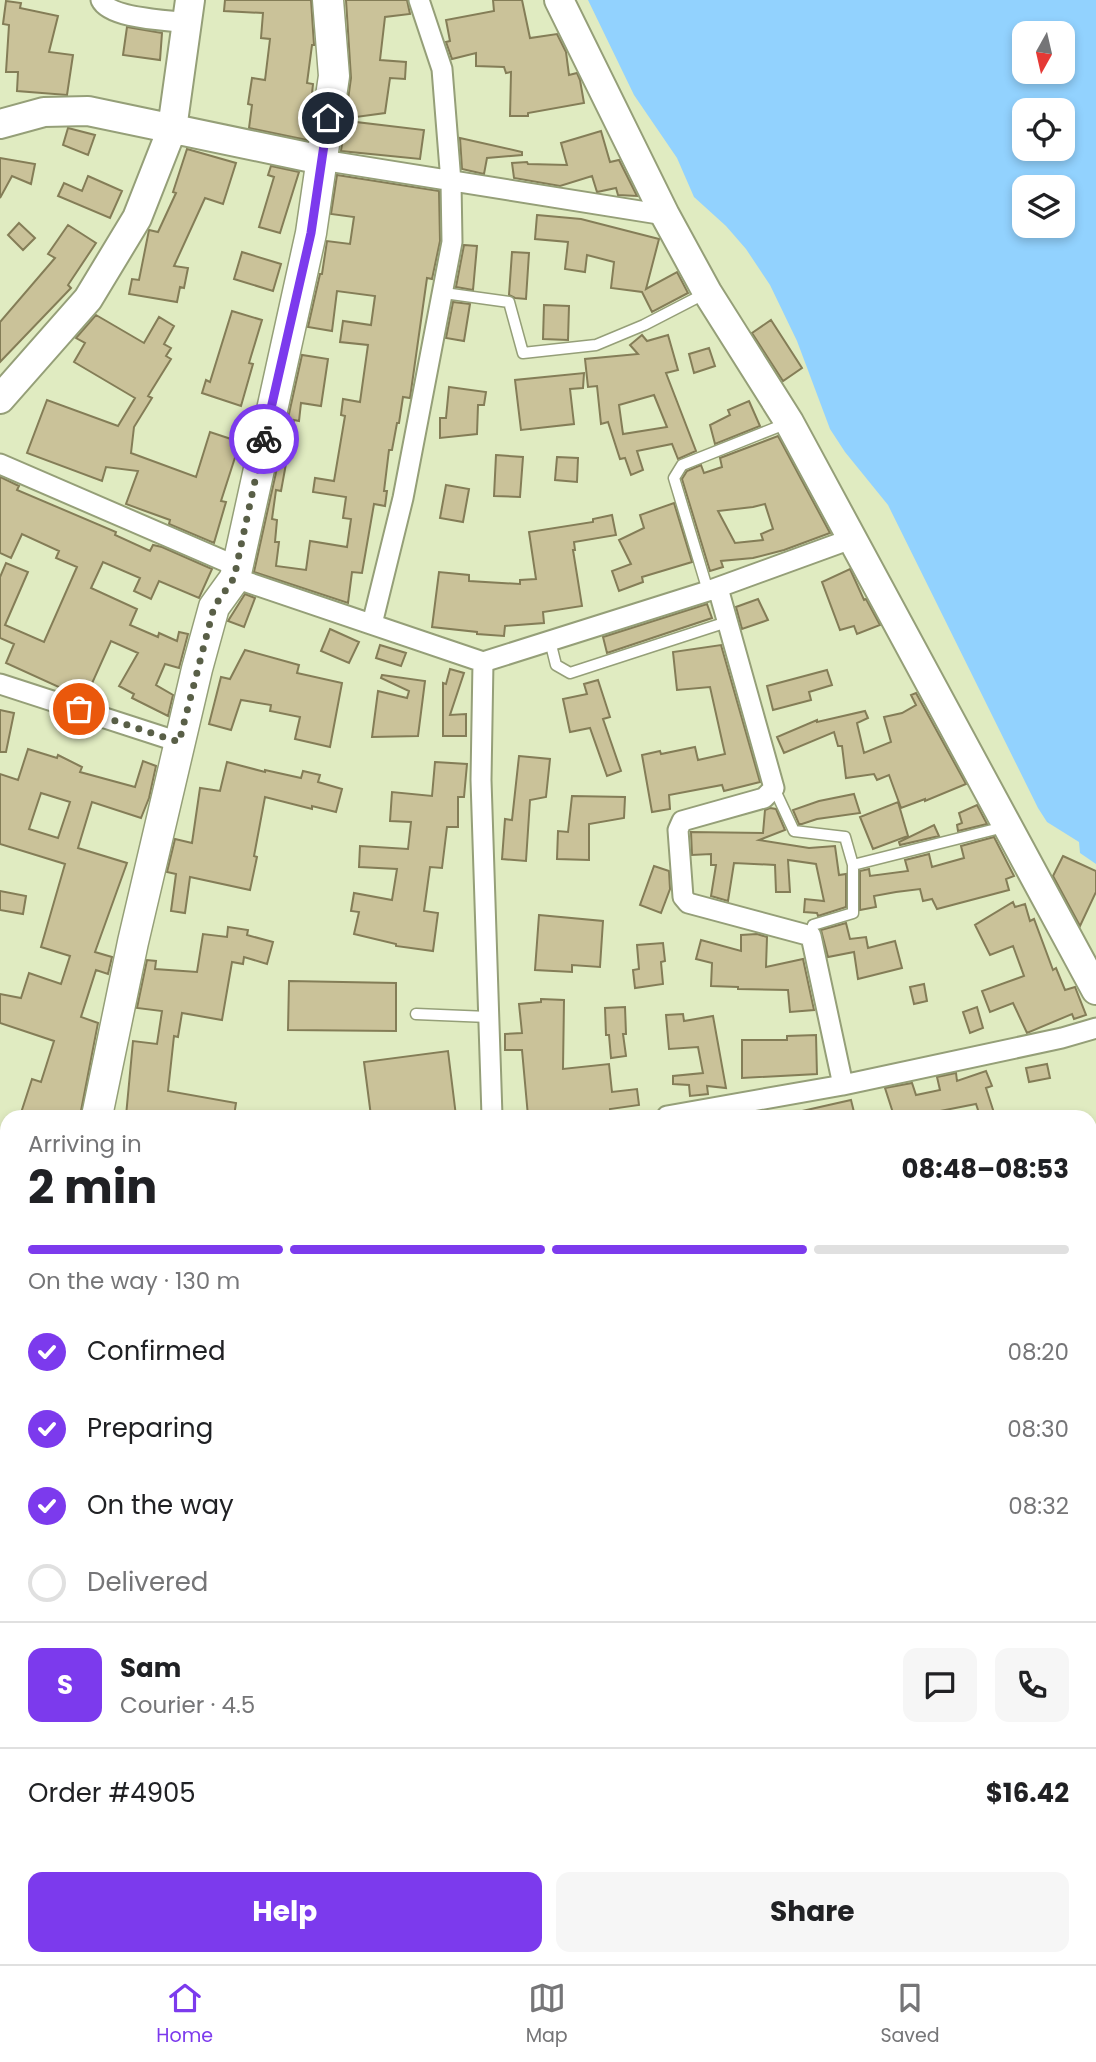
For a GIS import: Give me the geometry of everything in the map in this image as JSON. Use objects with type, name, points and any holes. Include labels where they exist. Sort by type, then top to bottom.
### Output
[{"type":"main road","points":[[98,1110],[179,742],[214,607],[235,572],[311,233],[334,76],[328,0]]},
{"type":"street","points":[[0,399],[88,299],[137,218],[172,129],[189,12],[120,14],[103,5],[101,0]]},
{"type":"street","points":[[372,625],[403,498],[452,242],[451,182],[442,69],[418,0]]},
{"type":"street","points":[[559,0],[664,215],[707,292],[789,422],[1096,990]]},
{"type":"street","points":[[0,124],[44,112],[88,111],[322,160],[664,215]]},
{"type":"street","points":[[0,464],[235,572],[372,625],[483,662],[713,590],[851,539]]},
{"type":"street","points":[[713,590],[727,622],[774,788],[764,799],[682,821],[678,830],[683,897],[688,903],[811,936],[843,1085]]},
{"type":"street","points":[[483,662],[481,780],[492,1110]]},
{"type":"street","points":[[0,684],[179,742]]},
{"type":"street","points":[[701,1110],[843,1085],[1062,1038],[1096,1028]]},
{"type":"lane","points":[[444,293],[509,302],[523,354],[596,345],[644,326],[707,292]]},
{"type":"lane","points":[[713,590],[674,478],[682,465],[789,422]]},
{"type":"lane","points":[[550,641],[556,665],[570,673],[727,622]]},
{"type":"lane","points":[[774,788],[794,831],[845,837],[853,865],[853,913],[813,925],[811,936]]},
{"type":"lane","points":[[853,865],[1008,827]]},
{"type":"lane","points":[[416,1014],[488,1017]]},
{"type":"water","points":[[588,0],[1096,0],[1096,864],[1080,853],[1079,842],[1047,822],[1038,808],[888,505],[830,429],[797,341],[770,285],[746,249],[726,226],[694,197],[677,158],[634,95]]},
{"type":"building","points":[[225,0],[311,0],[314,45],[307,83],[313,84],[307,140],[249,128],[252,105],[248,104],[252,78],[265,80],[270,39],[261,38],[263,13],[224,11]]},
{"type":"building","points":[[346,0],[407,0],[410,14],[385,17],[380,60],[406,62],[405,79],[390,78],[385,113],[348,118],[348,121],[424,130],[420,159],[341,151],[351,78]]},
{"type":"building","points":[[493,0],[522,0],[530,38],[557,34],[566,52],[569,75],[577,73],[580,80],[584,103],[528,113],[528,116],[510,116],[511,72],[506,73],[504,67],[476,66],[476,53],[452,59],[446,42],[450,41],[446,20],[494,11]]},
{"type":"building","points":[[6,1],[21,3],[20,8],[58,16],[49,52],[73,55],[67,95],[17,91],[18,72],[6,72],[9,25],[3,24]]},
{"type":"building","points":[[127,27],[162,33],[160,60],[123,55]]},
{"type":"building","points":[[68,128],[95,135],[88,155],[63,145]]},
{"type":"building","points":[[601,131],[610,162],[619,160],[637,196],[618,195],[616,188],[597,192],[592,176],[560,186],[514,178],[512,163],[567,165],[561,143]]},
{"type":"building","points":[[460,138],[522,152],[522,155],[487,158],[484,174],[462,169]]},
{"type":"building","points":[[187,149],[236,163],[223,204],[205,198],[174,266],[188,268],[184,288],[180,287],[177,302],[129,294],[132,279],[139,280],[149,230],[158,232],[176,193],[173,192]]},
{"type":"building","points":[[0,158],[35,164],[31,184],[12,176],[0,198]]},
{"type":"building","points":[[271,166],[299,172],[280,233],[259,227],[274,177],[268,175]]},
{"type":"building","points":[[337,175],[439,191],[440,241],[432,279],[427,278],[410,398],[403,397],[392,450],[389,450],[385,506],[374,504],[362,573],[352,572],[348,603],[254,572],[302,355],[328,359],[321,406],[301,403],[299,421],[294,420],[281,491],[276,490],[272,519],[277,520],[275,542],[279,542],[276,566],[306,570],[310,541],[347,547],[351,519],[343,518],[346,497],[313,492],[315,478],[334,481],[345,416],[341,415],[343,399],[360,402],[368,345],[340,342],[343,321],[371,325],[375,296],[337,291],[332,331],[308,327],[322,274],[327,241],[350,244],[354,217],[331,214]]},
{"type":"building","points":[[88,176],[122,191],[110,218],[58,196],[64,183],[82,191]]},
{"type":"building","points":[[537,215],[581,219],[659,239],[646,289],[677,272],[688,293],[652,312],[642,292],[611,288],[614,262],[587,255],[585,272],[565,269],[568,242],[535,239]]},
{"type":"building","points":[[19,223],[35,238],[23,250],[8,235]]},
{"type":"building","points":[[68,225],[96,243],[68,285],[71,288],[0,362],[0,322],[55,258],[48,254]]},
{"type":"building","points":[[464,245],[477,246],[473,290],[456,287]]},
{"type":"building","points":[[242,252],[281,264],[273,291],[234,279]]},
{"type":"building","points":[[512,252],[529,253],[526,299],[509,295]]},
{"type":"building","points":[[453,302],[470,304],[464,341],[446,338]]},
{"type":"building","points":[[544,305],[569,306],[568,340],[543,339]]},
{"type":"building","points":[[232,311],[262,320],[249,363],[253,364],[241,406],[202,393],[206,380],[210,382]]},
{"type":"building","points":[[96,315],[144,343],[159,317],[174,326],[164,344],[171,348],[166,356],[171,359],[148,396],[152,398],[134,427],[131,453],[196,477],[210,432],[240,442],[221,501],[226,502],[214,543],[169,524],[170,520],[126,504],[138,471],[106,467],[102,481],[27,453],[47,400],[118,426],[135,398],[74,362],[85,343],[76,338]]},
{"type":"building","points":[[771,320],[802,368],[783,381],[752,333]]},
{"type":"building","points":[[642,335],[647,341],[668,335],[678,370],[666,373],[696,451],[678,459],[672,444],[637,451],[643,470],[631,475],[625,458],[620,459],[608,422],[601,424],[597,386],[588,387],[585,359],[638,354],[630,345]],"holes":[[[654,395],[667,427],[623,434],[619,405]]]},
{"type":"building","points":[[709,348],[715,366],[694,373],[689,354]]},
{"type":"building","points":[[584,373],[583,388],[570,389],[574,424],[521,430],[515,380]]},
{"type":"building","points":[[449,387],[486,392],[484,405],[478,405],[477,434],[440,438],[440,418],[446,418]]},
{"type":"building","points":[[749,401],[760,426],[715,444],[710,425],[730,415],[728,410]]},
{"type":"building","points":[[778,436],[830,533],[753,558],[721,561],[723,567],[710,571],[682,479],[687,471],[701,465],[704,473],[722,467],[720,458]],"holes":[[[765,504],[773,529],[761,534],[763,540],[735,543],[718,511]]]},
{"type":"building","points":[[496,455],[523,457],[520,497],[494,496]]},
{"type":"building","points":[[557,457],[578,458],[577,482],[555,480]]},
{"type":"building","points":[[0,477],[19,486],[17,490],[116,532],[115,535],[150,551],[153,545],[162,547],[212,569],[199,598],[159,581],[151,599],[134,591],[140,578],[103,562],[91,588],[137,609],[130,625],[158,637],[159,633],[177,641],[179,632],[188,634],[179,668],[165,664],[156,685],[173,695],[168,716],[132,698],[134,694],[119,686],[138,653],[111,641],[85,699],[6,663],[14,644],[0,638],[0,577],[6,563],[28,572],[5,625],[44,642],[77,567],[56,558],[59,551],[22,534],[11,558],[0,553]]},
{"type":"building","points":[[446,485],[469,489],[463,522],[440,518]]},
{"type":"building","points":[[674,503],[692,562],[642,577],[643,582],[619,591],[612,571],[631,564],[619,540],[644,528],[640,515]]},
{"type":"building","points":[[612,515],[616,535],[574,542],[582,606],[543,612],[544,623],[505,626],[504,636],[432,627],[439,572],[469,575],[469,581],[520,584],[520,580],[536,579],[529,532],[593,522],[593,519]]},
{"type":"building","points":[[850,569],[864,600],[866,599],[880,625],[857,634],[854,626],[840,630],[822,582]]},
{"type":"building","points":[[245,594],[255,598],[244,627],[228,621]]},
{"type":"building","points":[[758,599],[768,620],[742,629],[736,607]]},
{"type":"building","points":[[707,604],[712,618],[607,653],[603,637]]},
{"type":"building","points":[[330,629],[359,642],[349,663],[321,651]]},
{"type":"building","points":[[380,645],[406,653],[401,666],[376,658]]},
{"type":"building","points":[[721,645],[760,782],[724,791],[722,785],[669,795],[670,809],[652,812],[642,755],[695,747],[698,760],[725,754],[710,687],[677,690],[673,652]]},
{"type":"building","points":[[245,650],[299,665],[297,673],[342,683],[330,747],[295,739],[300,717],[270,711],[271,705],[241,700],[231,730],[209,724],[221,677],[230,679]]},
{"type":"building","points":[[450,669],[464,673],[450,715],[466,714],[466,736],[443,736],[443,683],[446,684]]},
{"type":"building","points":[[827,670],[832,685],[809,692],[811,700],[773,710],[767,686]]},
{"type":"building","points":[[382,675],[425,681],[418,736],[372,737],[378,691],[407,698],[409,691],[381,678]]},
{"type":"building","points":[[598,680],[610,717],[603,719],[621,771],[607,776],[590,728],[570,732],[563,699],[587,694],[584,684]]},
{"type":"building","points":[[916,693],[966,784],[925,801],[901,808],[889,775],[877,780],[874,774],[846,778],[842,746],[838,746],[834,732],[784,753],[777,737],[817,720],[865,711],[868,718],[857,723],[864,753],[891,742],[884,717],[902,713],[916,705],[911,695]]},
{"type":"building","points":[[0,710],[14,713],[6,752],[0,752]]},
{"type":"building","points":[[28,749],[57,758],[58,755],[82,767],[80,772],[135,787],[143,761],[156,766],[149,798],[141,818],[92,802],[78,848],[127,863],[95,952],[112,957],[108,974],[96,970],[81,1017],[98,1023],[81,1110],[22,1110],[32,1079],[41,1082],[54,1041],[0,1023],[0,994],[21,998],[29,973],[61,984],[70,956],[41,947],[65,864],[0,844],[0,774],[18,780]],"holes":[[[41,793],[70,802],[58,838],[29,829]]]},
{"type":"building","points":[[519,756],[550,759],[546,797],[530,800],[526,861],[502,859],[505,819],[512,820]]},
{"type":"building","points":[[227,762],[301,778],[303,771],[320,775],[318,782],[342,789],[336,812],[265,797],[250,890],[190,877],[185,913],[171,911],[176,874],[167,872],[175,839],[192,843],[200,788],[220,791]]},
{"type":"building","points":[[435,762],[467,764],[464,797],[458,797],[458,827],[447,827],[442,868],[430,867],[424,911],[438,913],[433,951],[396,946],[354,934],[359,912],[351,911],[354,893],[392,900],[397,869],[359,867],[360,846],[408,849],[411,822],[390,821],[392,792],[432,796]]},
{"type":"building","points":[[854,794],[860,813],[799,824],[793,810],[819,801]]},
{"type":"building","points":[[572,796],[625,797],[624,818],[589,824],[589,860],[557,859],[558,831],[568,832]]},
{"type":"building","points":[[898,802],[908,836],[873,849],[860,817]]},
{"type":"building","points":[[977,805],[987,824],[958,831],[957,825],[962,823],[959,813]]},
{"type":"building","points":[[776,809],[785,830],[759,840],[809,848],[835,846],[839,875],[846,874],[846,907],[818,916],[817,913],[804,912],[805,899],[824,901],[816,864],[788,860],[790,892],[776,892],[775,865],[734,863],[728,901],[711,896],[716,865],[711,865],[711,854],[692,855],[691,832],[763,833],[765,810]]},
{"type":"building","points":[[934,825],[939,836],[900,845],[899,842]]},
{"type":"building","points":[[994,837],[1014,876],[1006,879],[1009,890],[937,909],[932,899],[923,901],[920,889],[896,892],[874,896],[876,907],[860,910],[860,871],[869,869],[870,876],[908,871],[905,860],[929,854],[932,867],[964,858],[961,846]]},
{"type":"building","points":[[1063,856],[1096,871],[1096,892],[1080,926],[1053,876]]},
{"type":"building","points":[[654,866],[669,871],[670,889],[661,913],[640,905]]},
{"type":"building","points":[[0,891],[26,896],[23,914],[0,910]]},
{"type":"building","points":[[1013,902],[1015,907],[1025,904],[1030,921],[1034,919],[1053,970],[1056,968],[1065,990],[1075,987],[1086,1015],[1074,1019],[1072,1014],[1027,1033],[1013,1003],[990,1012],[982,991],[1024,976],[1013,946],[990,955],[975,925]]},
{"type":"building","points":[[539,915],[603,921],[600,967],[572,965],[572,972],[535,970]]},
{"type":"building","points":[[846,923],[850,939],[866,937],[868,948],[895,941],[902,968],[858,979],[854,952],[828,957],[821,930]]},
{"type":"building","points":[[228,927],[248,930],[247,935],[273,942],[267,964],[244,957],[243,964],[232,962],[222,1020],[182,1013],[178,1037],[174,1036],[168,1091],[236,1103],[235,1110],[127,1110],[133,1041],[157,1044],[162,1011],[137,1008],[147,960],[156,961],[155,969],[197,972],[203,934],[227,937]]},
{"type":"building","points":[[757,934],[767,937],[766,967],[803,959],[814,1010],[790,1012],[788,990],[711,986],[712,963],[696,959],[701,940],[741,951],[741,935]]},
{"type":"building","points":[[663,943],[663,984],[635,988],[633,970],[639,969],[637,945]]},
{"type":"building","points":[[289,981],[396,983],[396,1031],[288,1030]]},
{"type":"building","points":[[924,984],[927,1001],[914,1004],[910,987]]},
{"type":"building","points":[[541,999],[564,1000],[563,1069],[609,1064],[612,1092],[637,1089],[639,1105],[610,1110],[527,1110],[522,1050],[505,1050],[505,1034],[522,1033],[519,1004],[541,1002]]},
{"type":"building","points":[[625,1007],[626,1034],[623,1034],[626,1056],[611,1058],[609,1035],[606,1035],[605,1008]]},
{"type":"building","points":[[977,1007],[983,1028],[970,1033],[963,1012]]},
{"type":"building","points":[[683,1014],[684,1021],[713,1016],[726,1088],[707,1086],[708,1094],[690,1096],[689,1085],[673,1084],[673,1076],[703,1073],[698,1047],[669,1049],[666,1015]]},
{"type":"building","points":[[816,1035],[817,1074],[742,1078],[742,1040],[787,1040],[787,1036]]},
{"type":"building","points":[[448,1051],[455,1110],[370,1110],[364,1062]]},
{"type":"building","points":[[1047,1064],[1050,1078],[1029,1082],[1026,1068]]},
{"type":"building","points":[[986,1071],[992,1086],[986,1088],[993,1110],[978,1110],[976,1104],[945,1110],[892,1110],[885,1088],[912,1083],[916,1095],[940,1090],[937,1077],[956,1073],[957,1081]]},
{"type":"building","points":[[851,1100],[854,1110],[806,1110]]},
{"type":"way so far","points":[[79,709],[179,742],[214,607],[234,578],[264,439]]},
{"type":"route","points":[[264,439],[311,233],[328,118]]}]
